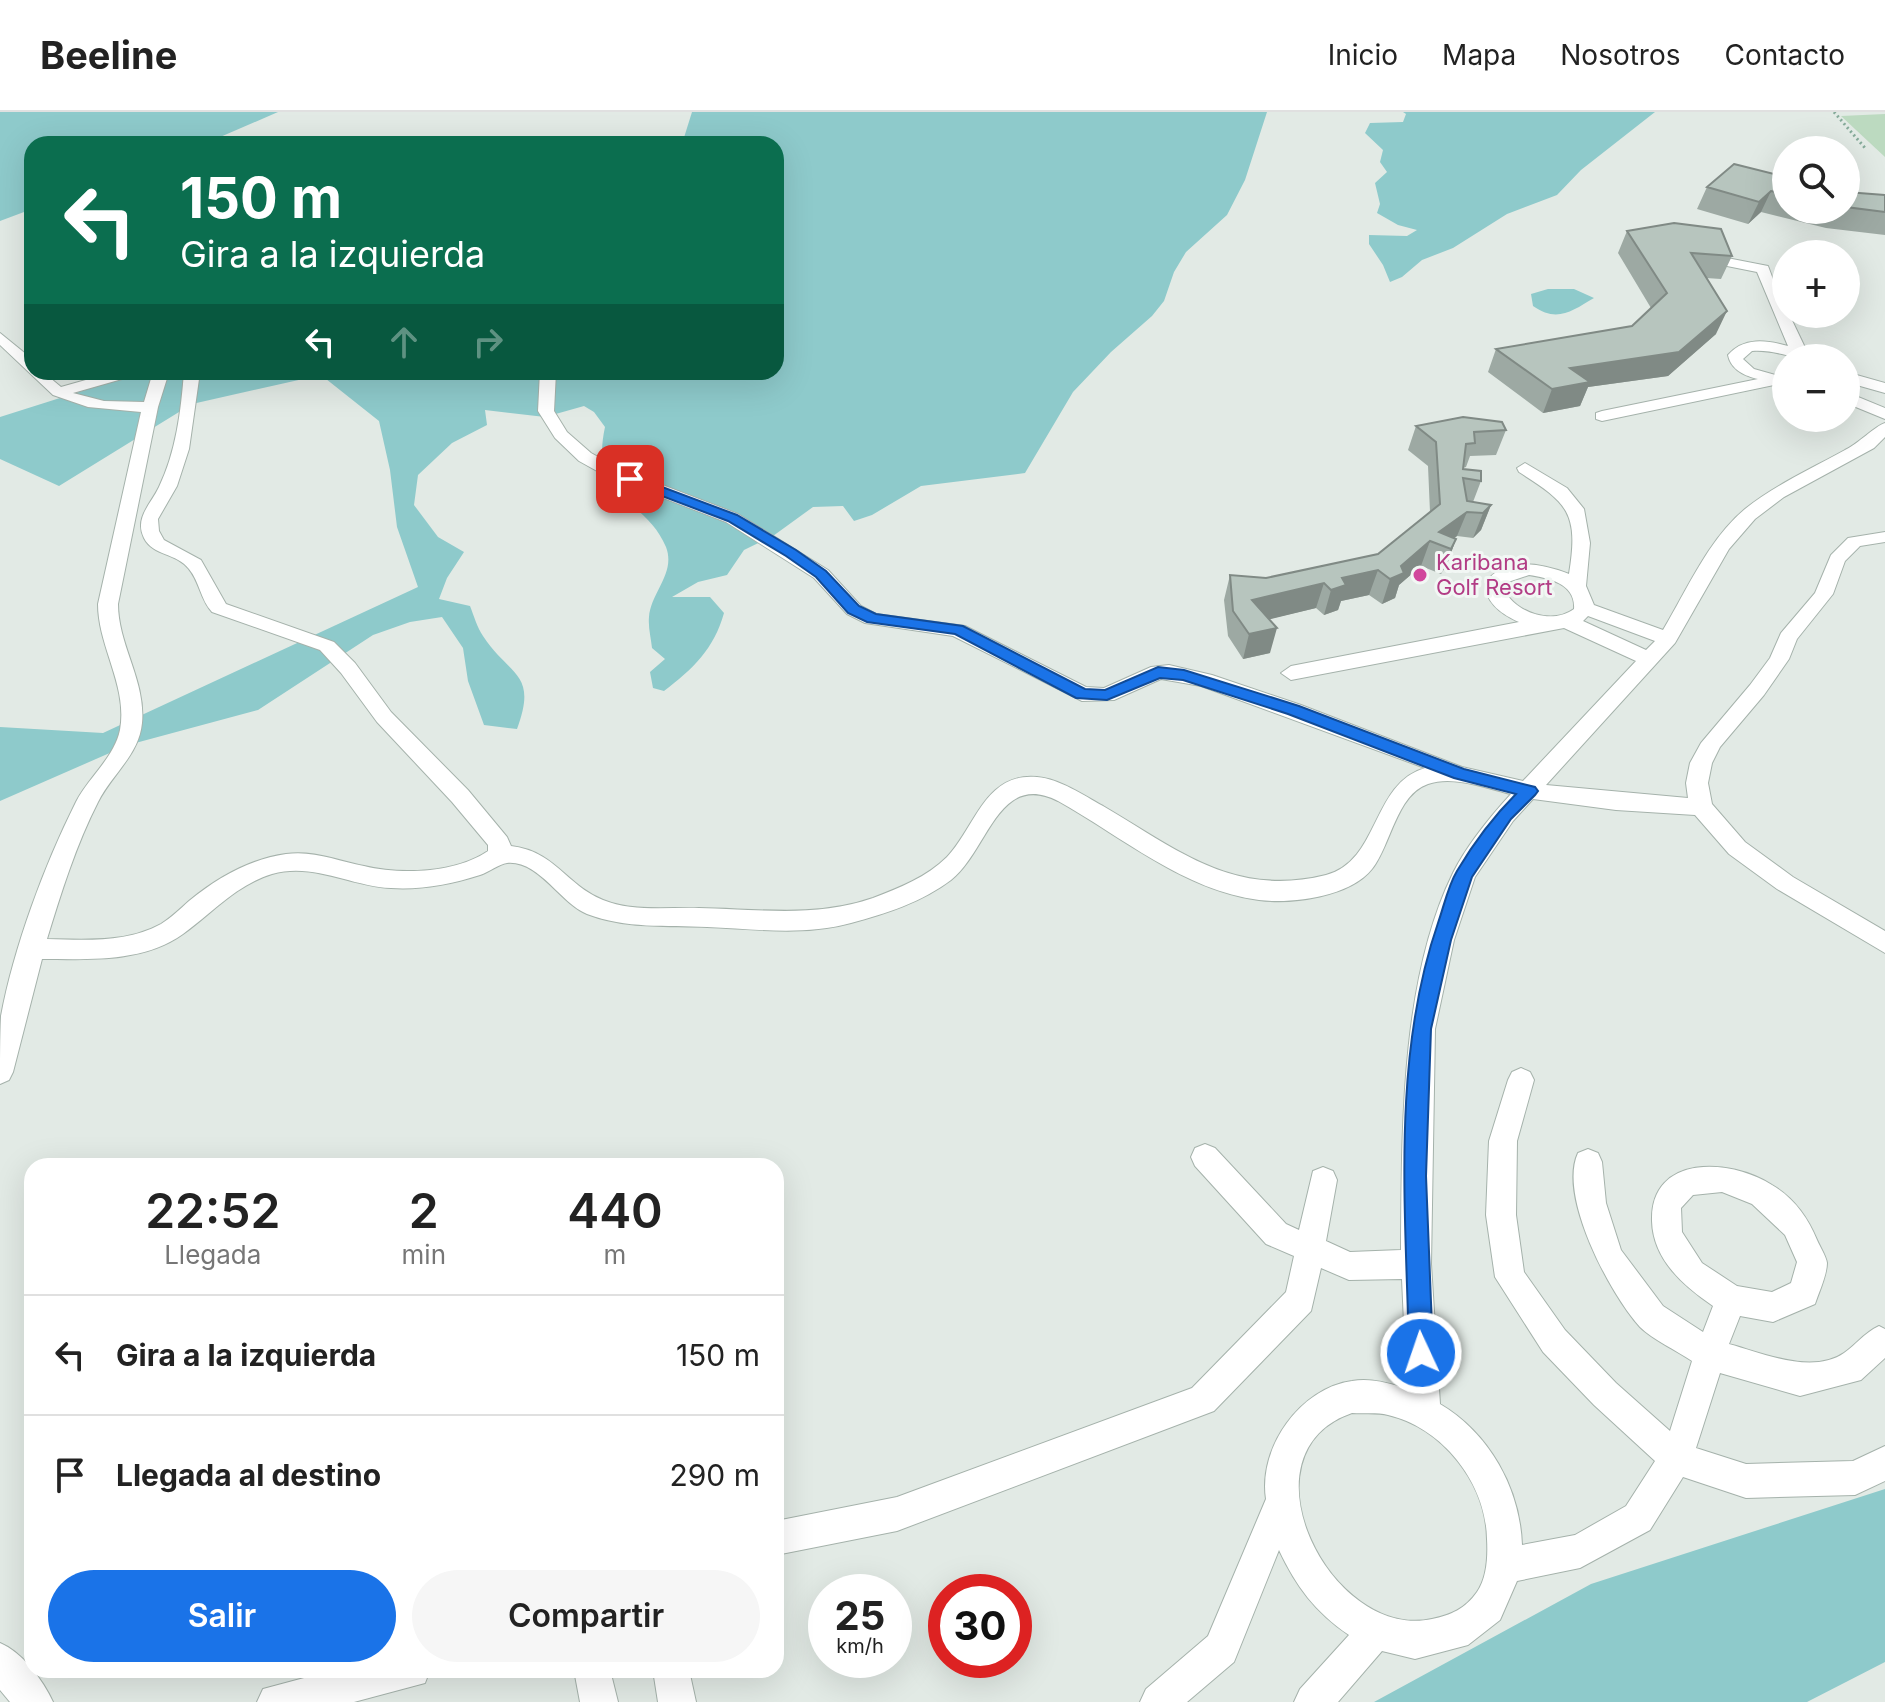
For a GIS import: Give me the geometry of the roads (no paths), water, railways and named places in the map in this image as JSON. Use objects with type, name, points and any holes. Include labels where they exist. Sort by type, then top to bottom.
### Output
[{"type":"street","points":[[1727,262],[1763,269],[1795,344]]},
{"type":"street","points":[[0,337],[24,360]]},
{"type":"street","points":[[1772,348],[1765,346],[1738,351],[1736,360],[1741,366],[1772,377]]},
{"type":"street","points":[[45,380],[59,392],[98,405],[150,407]]},
{"type":"street","points":[[59,392],[102,380]]},
{"type":"street","points":[[0,1072],[32,949],[86,802],[130,733],[132,707],[108,618],[108,604],[158,380]]},
{"type":"street","points":[[191,380],[188,424],[172,484],[149,519],[151,537],[156,545],[193,562],[201,572],[213,604],[219,608],[318,642],[348,668],[384,717],[460,796],[499,843],[500,854]]},
{"type":"street","points":[[548,380],[546,411],[561,435],[585,457],[612,472],[732,518],[821,574],[854,610],[887,621],[958,630],[1082,694],[1107,695],[1158,672],[1184,675],[1294,710],[1460,774],[1529,791],[1648,805],[1701,807]]},
{"type":"street","points":[[1860,381],[1885,388]]},
{"type":"street","points":[[1602,416],[1772,382]]},
{"type":"street","points":[[1860,403],[1885,414]]},
{"type":"street","points":[[1424,1412],[1416,1264],[1422,1029],[1442,940],[1464,875],[1505,815],[1668,639],[1721,547],[1749,515],[1778,493],[1868,445],[1885,428]]},
{"type":"street","points":[[1525,468],[1565,495],[1577,511],[1582,566],[1576,587]]},
{"type":"street","points":[[1881,540],[1854,542],[1837,559],[1824,594],[1788,637],[1779,659],[1757,690],[1712,743],[1701,763],[1697,783],[1701,807],[1737,848],[1773,874],[1885,943]]},
{"type":"street","points":[[1291,673],[1557,622],[1578,616],[1584,608],[1584,598],[1576,587],[1563,578],[1529,569],[1513,570],[1501,575],[1494,583],[1494,593],[1514,612],[1557,622],[1650,660]]},
{"type":"street","points":[[1584,608],[1668,639]]},
{"type":"street","points":[[500,854],[535,861],[576,899],[602,910],[632,914],[822,920],[902,897],[937,878],[960,858],[996,800],[1012,790],[1030,785],[1063,794],[1219,882],[1277,892],[1304,888],[1355,872],[1377,843],[1398,798],[1411,782],[1425,775],[1460,774]]},
{"type":"street","points":[[32,949],[127,947],[170,931],[218,891],[247,873],[269,865],[293,861],[399,881],[460,872],[493,860],[500,854]]},
{"type":"street","points":[[1521,1080],[1503,1141],[1501,1215],[1510,1277],[1554,1341],[1605,1394],[1676,1458],[1746,1481],[1855,1478],[1885,1463]]},
{"type":"street","points":[[1205,1157],[1276,1234],[1349,1266],[1416,1264]]},
{"type":"street","points":[[1588,1162],[1592,1203],[1609,1257],[1652,1317],[1709,1354],[1800,1380],[1850,1369],[1879,1342]]},
{"type":"street","points":[[1722,1179],[1762,1194],[1796,1225],[1812,1262],[1804,1293],[1773,1307],[1731,1300],[1691,1273],[1667,1236],[1666,1203],[1686,1182],[1722,1179]]},
{"type":"street","points":[[784,1536],[897,1514],[1203,1400],[1300,1300],[1323,1180]]},
{"type":"street","points":[[1506,1566],[1580,1551],[1638,1518],[1676,1458],[1696,1406],[1709,1354],[1731,1300]]},
{"type":"street","points":[[1352,1397],[1388,1399],[1424,1412],[1463,1443],[1479,1462],[1497,1494],[1507,1531],[1506,1566],[1495,1598],[1475,1623],[1446,1637],[1412,1640],[1376,1631],[1341,1610],[1311,1579],[1290,1542],[1281,1503],[1283,1464],[1297,1431],[1321,1409],[1352,1397]]},
{"type":"street","points":[[1159,1702],[1221,1649],[1281,1503]]},
{"type":"street","points":[[1313,1702],[1376,1631]]},
{"type":"street","points":[[0,1661],[34,1702]]},
{"type":"street","points":[[276,1702],[378,1678]]},
{"type":"street","points":[[594,1678],[599,1702]]},
{"type":"street","points":[[672,1678],[677,1702]]},
{"type":"water","points":[[0,112],[278,112],[222,136],[24,136],[24,212],[0,221]]},
{"type":"water","points":[[692,112],[1267,112],[1245,180],[1227,215],[1186,252],[1174,272],[1164,301],[1152,316],[1111,352],[1073,392],[1025,473],[921,486],[872,515],[854,521],[843,506],[813,507],[773,536],[744,550],[727,575],[698,582],[672,597],[710,597],[724,613],[708,648],[684,675],[664,691],[653,688],[650,672],[665,659],[652,648],[649,621],[651,608],[666,574],[666,547],[657,530],[612,483],[605,469],[602,451],[605,427],[594,412],[584,406],[545,417],[485,410],[487,425],[452,443],[418,475],[414,505],[438,537],[464,552],[447,578],[439,599],[470,606],[483,636],[518,676],[524,696],[517,729],[484,725],[468,681],[463,648],[442,617],[410,622],[373,635],[258,710],[128,745],[0,801],[0,727],[103,733],[418,587],[397,527],[390,470],[379,421],[327,380],[784,380],[784,136],[684,136]]},
{"type":"water","points":[[1403,112],[1655,112],[1581,170],[1557,195],[1507,214],[1453,248],[1422,260],[1402,277],[1390,282],[1369,244],[1369,235],[1407,236],[1417,230],[1398,225],[1377,213],[1380,204],[1375,183],[1387,172],[1380,162],[1383,150],[1365,133],[1370,123],[1403,122],[1406,114]]},
{"type":"water","points":[[1548,289],[1574,289],[1594,298],[1564,313],[1550,314],[1533,306],[1531,294]]},
{"type":"water","points":[[117,380],[299,380],[192,404],[59,486],[0,459],[0,417]]},
{"type":"water","points":[[1885,1489],[1885,1662],[1807,1702],[1374,1702],[1591,1584]]},
{"type":"place","name":"Karibana Golf Resort","points":[[1420,575]]}]
